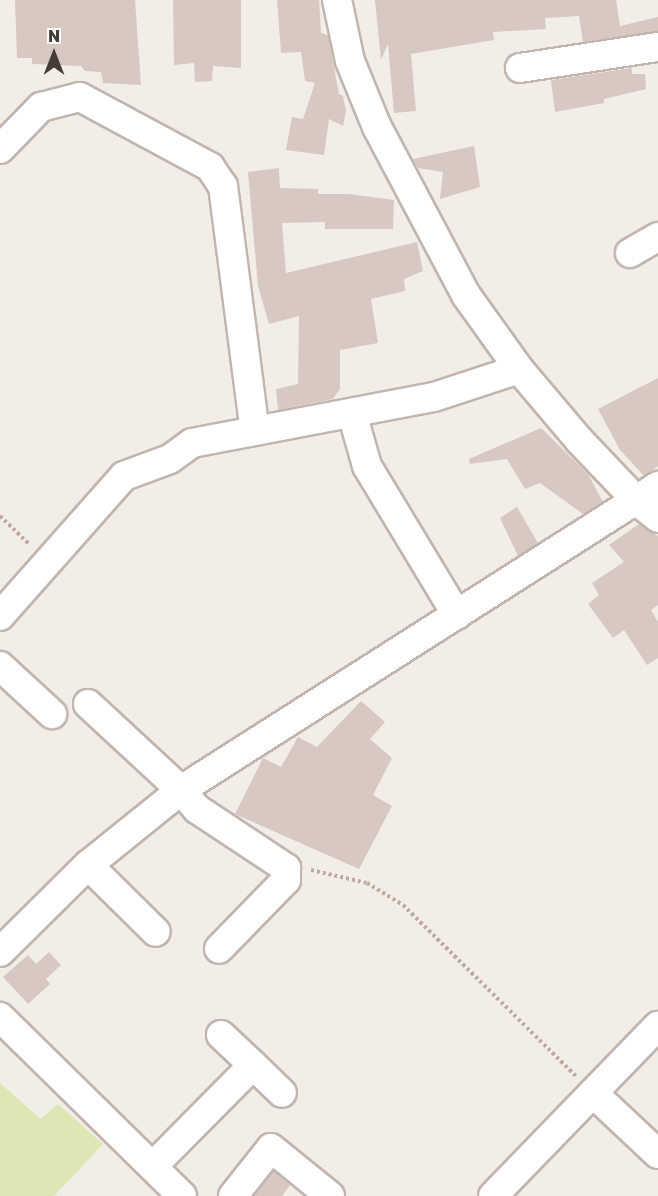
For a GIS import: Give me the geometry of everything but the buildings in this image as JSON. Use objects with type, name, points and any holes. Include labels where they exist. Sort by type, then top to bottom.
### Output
[{"type":"street","points":[[0,952],[88,865],[181,790],[457,615],[651,502],[519,369],[466,295],[377,127],[350,62],[337,0]]},
{"type":"street","points":[[520,68],[658,47]]},
{"type":"street","points":[[0,149],[42,106],[80,97],[210,167],[223,186],[255,431]]},
{"type":"street","points":[[630,253],[658,237]]},
{"type":"street","points":[[0,616],[124,476],[170,459],[192,443],[434,397],[519,369]]},
{"type":"street","points":[[352,413],[367,466],[457,615]]},
{"type":"street","points":[[0,666],[52,714]]},
{"type":"street","points":[[88,704],[181,790],[196,809],[286,868],[286,880],[219,949]]},
{"type":"street","points":[[88,865],[156,932]]},
{"type":"street","points":[[0,1017],[182,1196]]},
{"type":"street","points":[[498,1194],[658,1026]]},
{"type":"street","points":[[221,1035],[282,1093]]},
{"type":"street","points":[[153,1166],[253,1065]]},
{"type":"street","points":[[593,1093],[658,1154]]},
{"type":"street","points":[[233,1196],[271,1148],[330,1196]]},
{"type":"path","points":[[0,516],[48,562]]},
{"type":"path","points":[[286,868],[317,870],[367,884],[403,905],[593,1093]]},
{"type":"green space","points":[[0,1083],[41,1119],[58,1104],[103,1144],[54,1196],[0,1196]]}]
